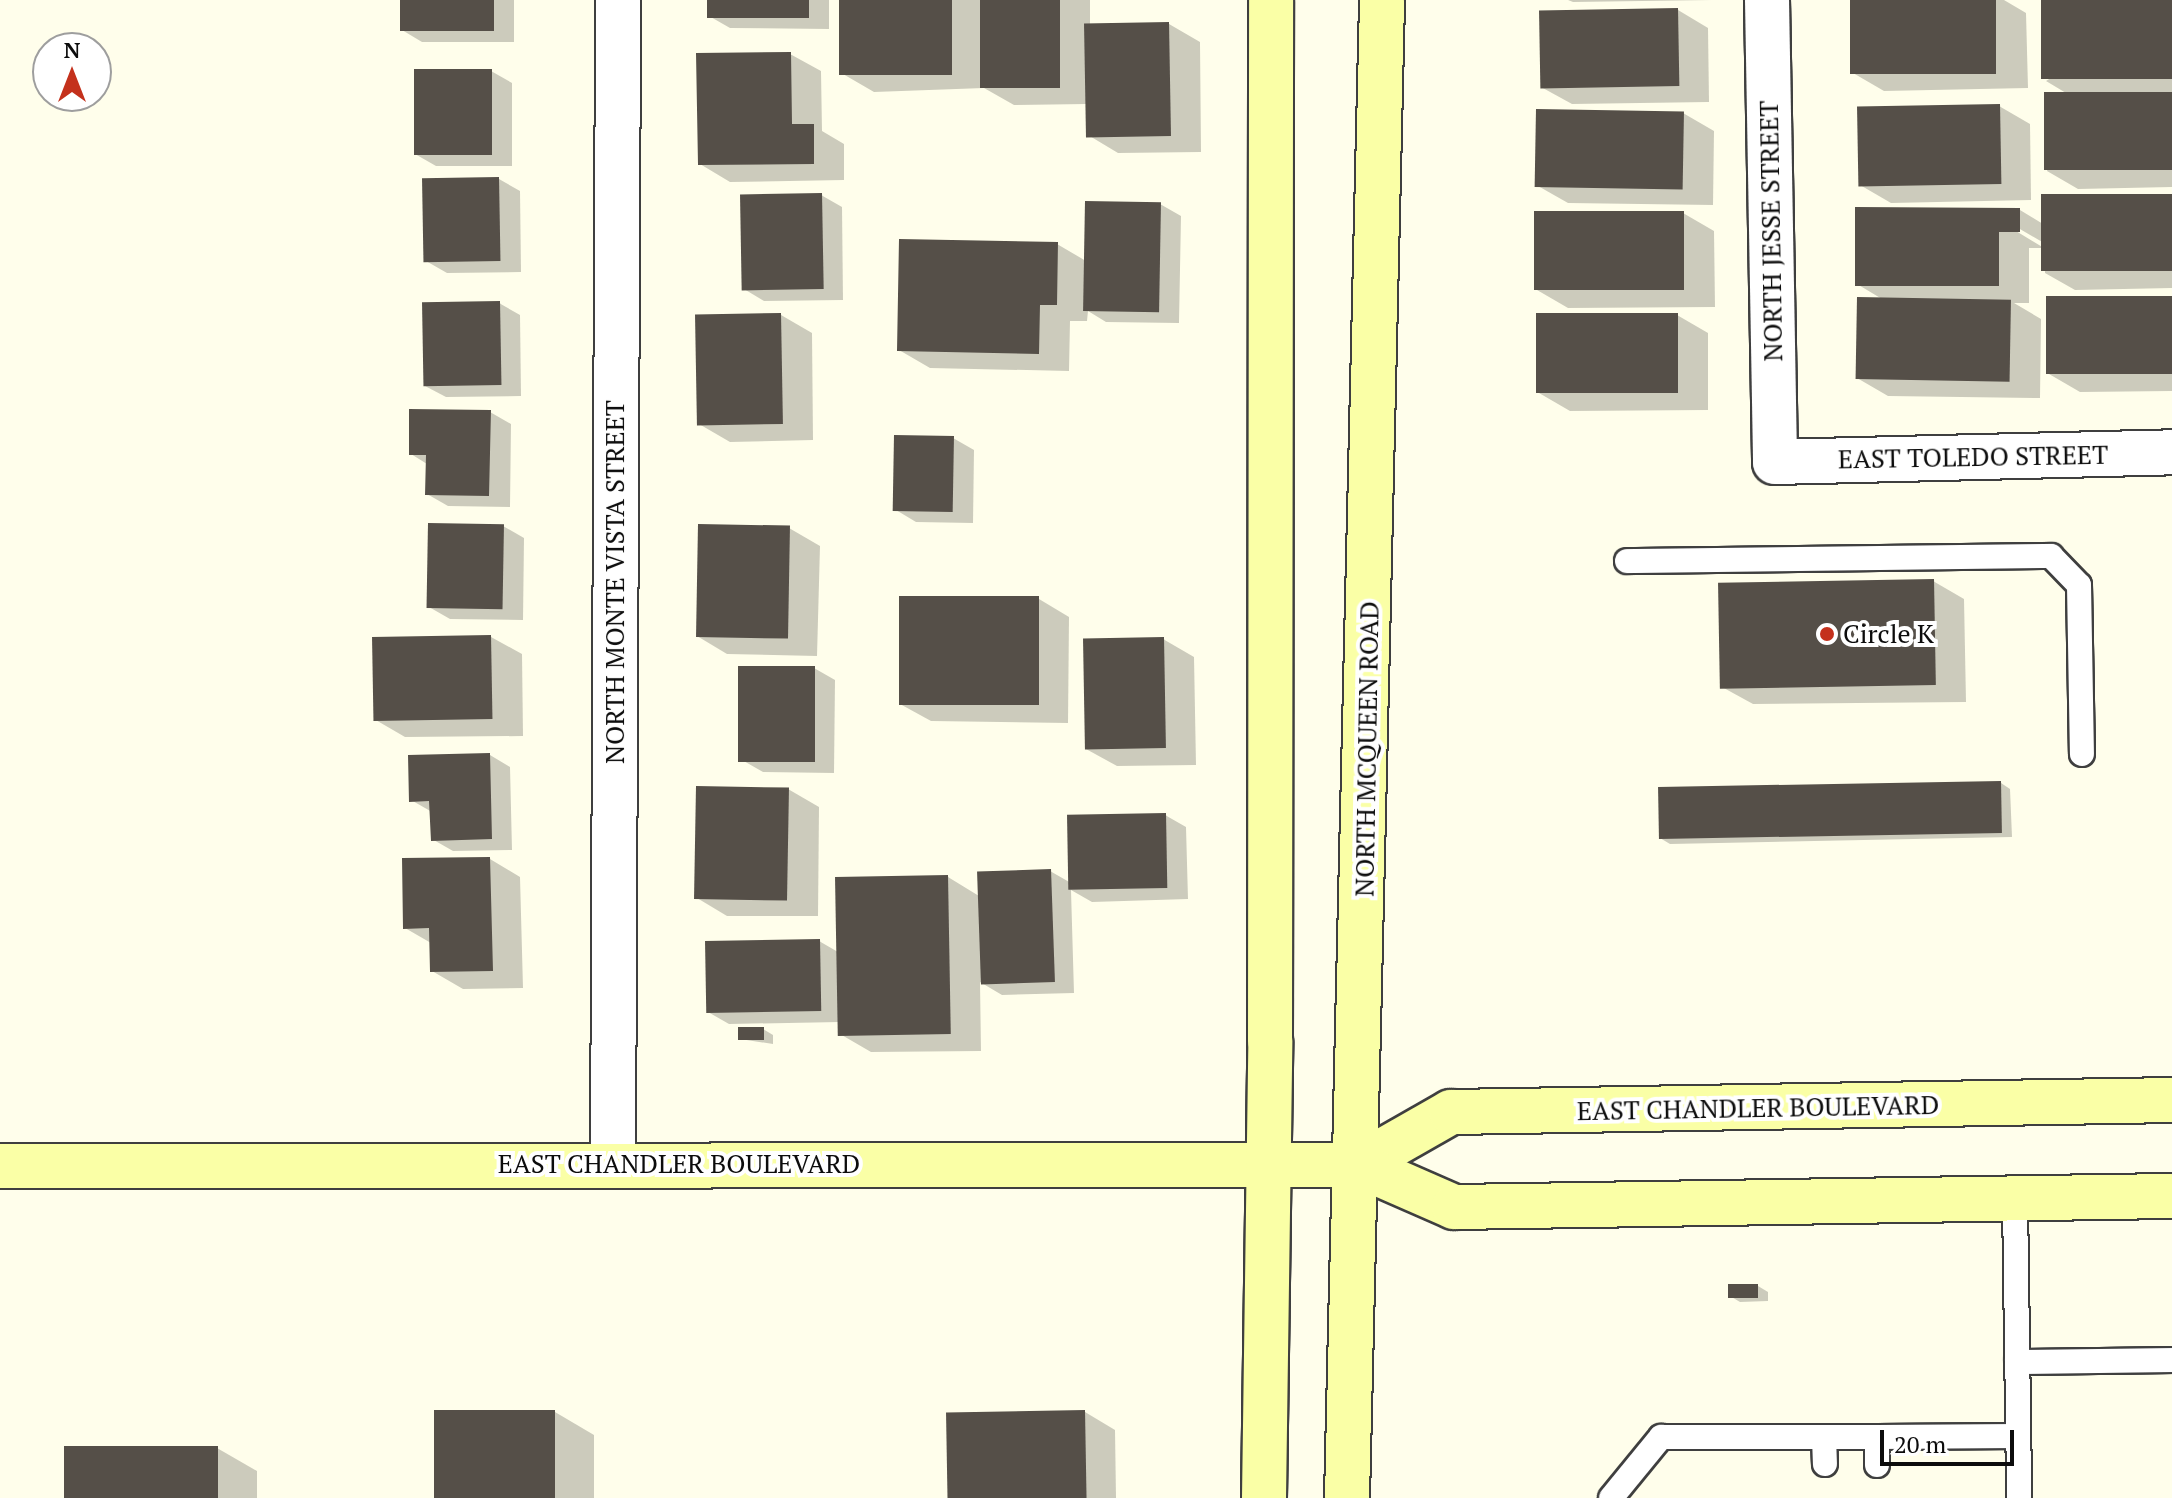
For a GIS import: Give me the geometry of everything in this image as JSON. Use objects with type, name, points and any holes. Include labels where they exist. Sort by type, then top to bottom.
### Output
[{"type":"main road","points":[[1264,1498],[1269,1165],[1271,0]]},
{"type":"main road","name":"NORTH MCQUEEN ROAD","points":[[1347,1498],[1358,1165],[1382,0]]},
{"type":"main road","name":"EAST CHANDLER BOULEVARD","points":[[1358,1165],[1451,1112],[2172,1100]]},
{"type":"main road","name":"EAST CHANDLER BOULEVARD","points":[[0,1166],[1358,1165],[1454,1207],[2172,1196]]},
{"type":"street","name":"NORTH MONTE VISTA STREET","points":[[613,1165],[618,0]]},
{"type":"street","name":"NORTH JESSE STREET","points":[[1767,0],[1775,462]]},
{"type":"street","name":"EAST TOLEDO STREET","points":[[1775,462],[2172,452]]},
{"type":"lane","points":[[1627,561],[2051,556],[2079,585],[2082,754]]},
{"type":"lane","points":[[2015,1199],[2019,1498]]},
{"type":"lane","points":[[2017,1362],[2172,1360]]},
{"type":"lane","points":[[1611,1498],[1661,1437],[1702,1447],[1758,1449],[1824,1437],[2018,1436]]},
{"type":"lane","points":[[1824,1437],[1825,1464]]},
{"type":"lane","points":[[1877,1437],[1877,1465]]},
{"type":"building","points":[[400,0],[494,0],[494,31],[400,31]]},
{"type":"building","points":[[707,0],[809,0],[809,18],[707,18]]},
{"type":"building","points":[[839,0],[952,0],[952,75],[839,75]]},
{"type":"building","points":[[980,0],[1060,0],[1060,88],[980,88]]},
{"type":"building","points":[[1850,0],[1996,0],[1996,74],[1850,74]]},
{"type":"building","points":[[2041,0],[2172,0],[2172,79],[2041,79]]},
{"type":"building","points":[[1678,8],[1679,86],[1540,88],[1539,10]]},
{"type":"building","points":[[1169,22],[1171,136],[1086,137],[1084,23]]},
{"type":"building","points":[[791,52],[792,124],[814,124],[814,164],[698,165],[696,53]]},
{"type":"building","points":[[414,69],[492,69],[492,155],[414,155]]},
{"type":"building","points":[[2044,92],[2172,92],[2172,170],[2044,170]]},
{"type":"building","points":[[2000,104],[2001,184],[1858,186],[1857,106]]},
{"type":"building","points":[[1536,109],[1684,112],[1683,190],[1535,187]]},
{"type":"building","points":[[499,177],[500,261],[423,262],[422,178]]},
{"type":"building","points":[[822,193],[824,289],[742,290],[740,194]]},
{"type":"building","points":[[2041,194],[2172,194],[2172,271],[2041,271]]},
{"type":"building","points":[[1085,201],[1161,202],[1159,312],[1083,311]]},
{"type":"building","points":[[1855,207],[2020,208],[2020,232],[1999,232],[1999,286],[1855,286]]},
{"type":"building","points":[[1534,211],[1684,211],[1684,290],[1534,290]]},
{"type":"building","points":[[899,239],[1058,242],[1057,305],[1040,305],[1039,354],[897,351]]},
{"type":"building","points":[[2046,296],[2172,296],[2172,374],[2046,374]]},
{"type":"building","points":[[1857,297],[2011,300],[2010,382],[1856,379]]},
{"type":"building","points":[[500,301],[501,385],[423,386],[422,302]]},
{"type":"building","points":[[781,313],[783,424],[697,425],[695,315]]},
{"type":"building","points":[[1536,313],[1678,313],[1678,393],[1536,393]]},
{"type":"building","points":[[409,409],[491,410],[489,496],[425,495],[426,455],[409,455]]},
{"type":"building","points":[[894,435],[954,436],[953,512],[893,511]]},
{"type":"building","points":[[428,523],[504,524],[503,609],[427,608]]},
{"type":"building","points":[[698,524],[790,526],[788,639],[696,637]]},
{"type":"building","name":"Circle K","points":[[1934,579],[1936,685],[1720,689],[1718,583]]},
{"type":"building","points":[[899,596],[1039,596],[1039,705],[899,705]]},
{"type":"building","points":[[491,635],[492,719],[373,721],[372,637]]},
{"type":"building","points":[[1164,637],[1166,748],[1085,749],[1083,638]]},
{"type":"building","points":[[738,666],[815,666],[815,762],[738,762]]},
{"type":"building","points":[[490,753],[492,839],[431,841],[429,801],[409,802],[408,755]]},
{"type":"building","points":[[2001,781],[2002,833],[1659,839],[1658,787]]},
{"type":"building","points":[[696,786],[789,788],[787,901],[694,899]]},
{"type":"building","points":[[1166,813],[1167,888],[1068,890],[1067,815]]},
{"type":"building","points":[[490,857],[493,971],[430,972],[429,928],[403,929],[402,858]]},
{"type":"building","points":[[1051,869],[1055,982],[981,985],[977,872]]},
{"type":"building","points":[[948,875],[951,1034],[838,1036],[835,877]]},
{"type":"building","points":[[820,939],[821,1011],[706,1013],[705,941]]},
{"type":"building","points":[[738,1027],[764,1027],[764,1040],[738,1040]]},
{"type":"building","points":[[1728,1284],[1758,1284],[1758,1298],[1728,1298]]},
{"type":"building","points":[[434,1410],[555,1410],[555,1498],[434,1498]]},
{"type":"building","points":[[1085,1410],[1087,1498],[948,1498],[946,1412]]},
{"type":"building","points":[[64,1446],[218,1446],[218,1498],[64,1498]]},
{"type":"place","name":"Circle K","points":[[1827,634]]}]
